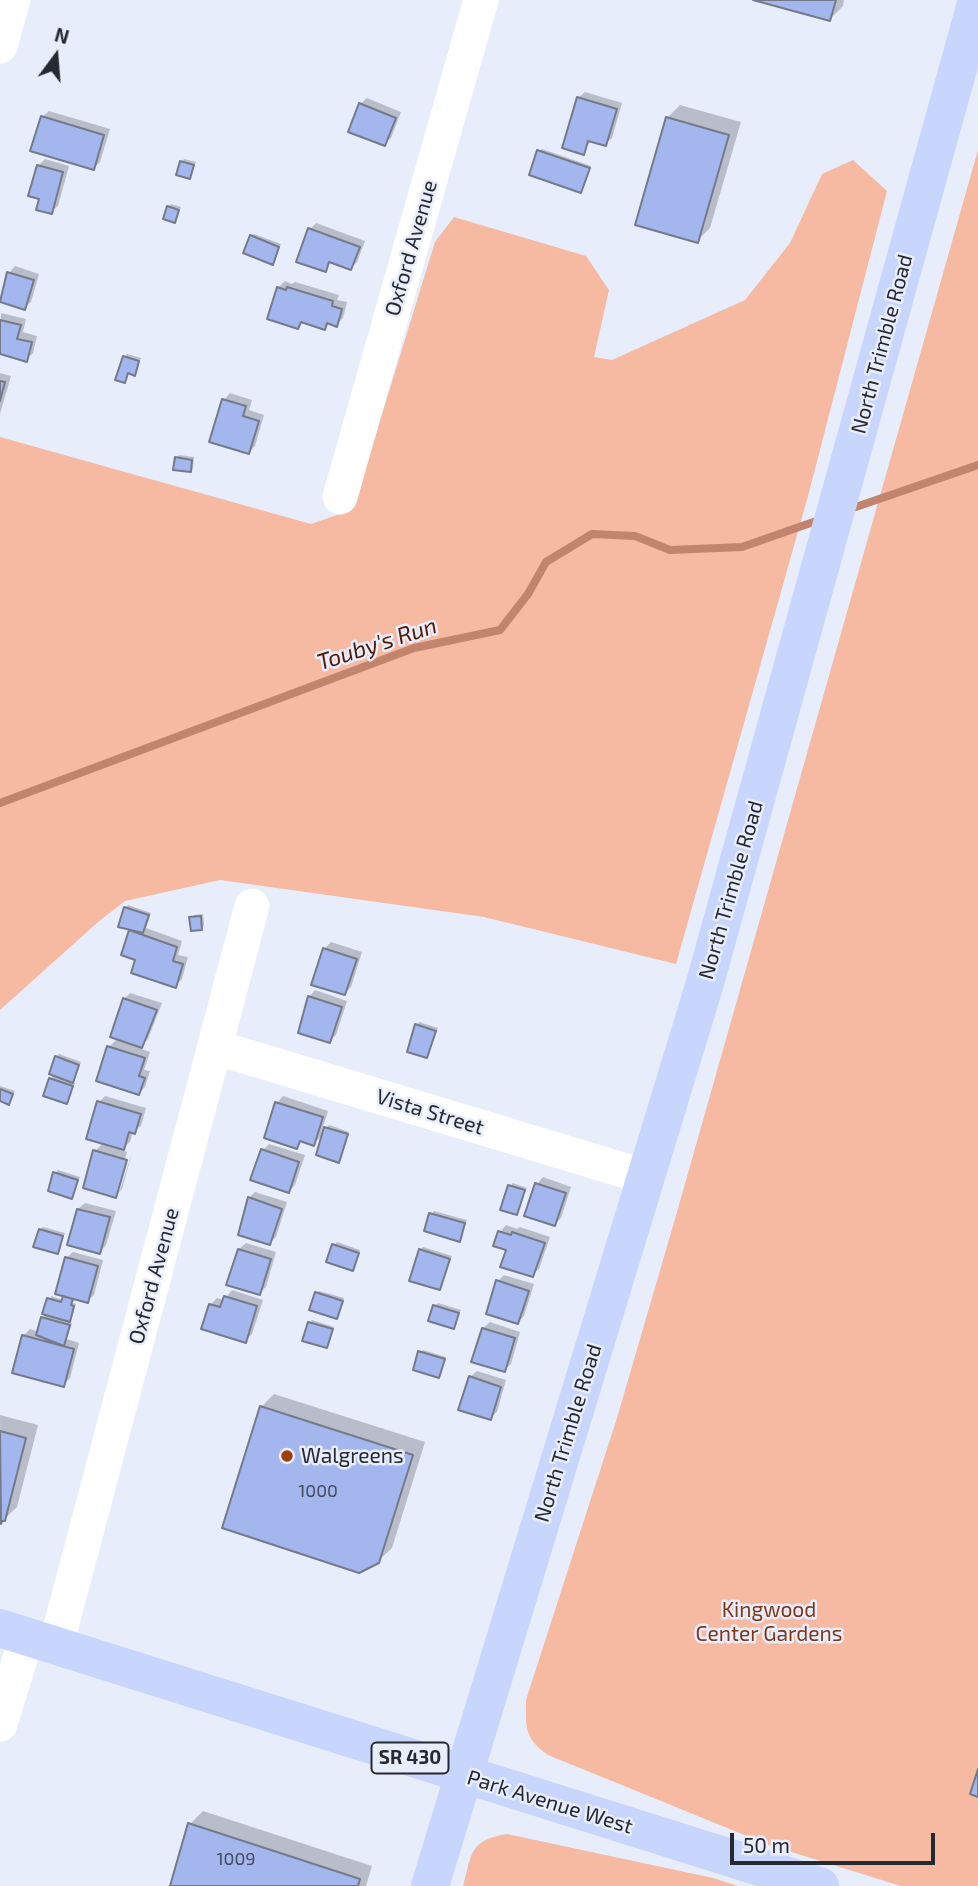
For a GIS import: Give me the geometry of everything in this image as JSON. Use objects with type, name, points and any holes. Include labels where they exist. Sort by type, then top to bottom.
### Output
[{"type":"main road","name":"North Trimble Road","points":[[430,1886],[705,983],[977,0]]},
{"type":"main road","name":"Park Avenue West","points":[[28,1636],[820,1886]]},
{"type":"street","points":[[0,46],[13,0]]},
{"type":"street","name":"Oxford Avenue","points":[[340,497],[481,0]]},
{"type":"street","name":"Oxford Avenue","points":[[0,1724],[215,1047],[252,906]]},
{"type":"street","name":"Vista Street","points":[[215,1047],[646,1177]]},
{"type":"green space","name":"Kingwood Center Gardens","points":[[978,150],[978,1886],[901,1886],[769,1845],[548,1755],[530,1738],[526,1700],[617,1418]]},
{"type":"green space","points":[[853,160],[887,191],[808,496],[676,964],[484,917],[220,880],[125,901],[0,1010],[0,437],[311,524],[340,514],[356,499],[435,242],[454,217],[586,256],[609,290],[594,357],[612,360],[745,300],[790,243],[822,174]]},
{"type":"green space","points":[[507,1834],[713,1878],[738,1886],[463,1886],[474,1850],[485,1840]]},
{"type":"building","points":[[753,0],[836,0],[830,21]]},
{"type":"building","points":[[577,97],[617,109],[606,146],[588,141],[584,155],[562,148]]},
{"type":"building","points":[[359,103],[396,118],[385,146],[348,132]]},
{"type":"building","points":[[41,116],[104,135],[94,170],[30,151]]},
{"type":"building","points":[[666,117],[729,135],[698,243],[635,225]]},
{"type":"building","points":[[537,150],[590,168],[581,193],[529,175]]},
{"type":"building","points":[[180,161],[194,165],[190,179],[176,175]]},
{"type":"building","points":[[37,165],[63,172],[52,214],[36,210],[39,199],[28,196]]},
{"type":"building","points":[[167,206],[179,210],[175,223],[163,219]]},
{"type":"building","points":[[308,228],[360,247],[351,270],[329,262],[326,272],[296,262]]},
{"type":"building","points":[[250,235],[279,247],[273,265],[243,253]]},
{"type":"building","points":[[7,272],[34,280],[25,310],[0,302]]},
{"type":"building","points":[[277,287],[286,290],[287,287],[333,301],[332,306],[342,309],[337,327],[327,323],[325,330],[301,322],[298,329],[267,319]]},
{"type":"building","points":[[0,320],[21,325],[17,339],[32,342],[27,362],[0,354]]},
{"type":"building","points":[[123,356],[139,361],[135,376],[128,373],[125,383],[115,380]]},
{"type":"building","points":[[0,381],[5,382],[0,401]]},
{"type":"building","points":[[222,399],[246,406],[243,416],[259,421],[249,454],[209,442]]},
{"type":"building","points":[[175,457],[192,460],[191,472],[173,470]]},
{"type":"building","points":[[124,907],[149,915],[143,933],[118,927]]},
{"type":"building","points":[[201,916],[202,930],[191,931],[189,917]]},
{"type":"building","points":[[129,930],[177,947],[173,961],[183,964],[176,988],[131,973],[135,960],[121,955]]},
{"type":"building","points":[[323,948],[357,959],[345,995],[311,985]]},
{"type":"building","points":[[308,996],[342,1007],[330,1043],[298,1033]]},
{"type":"building","points":[[123,998],[157,1010],[142,1048],[110,1037]]},
{"type":"building","points":[[415,1024],[436,1031],[427,1058],[407,1052]]},
{"type":"building","points":[[107,1046],[145,1058],[139,1076],[145,1078],[139,1095],[96,1081]]},
{"type":"building","points":[[55,1056],[79,1065],[73,1083],[49,1074]]},
{"type":"building","points":[[49,1078],[73,1086],[67,1104],[43,1096]]},
{"type":"building","points":[[0,1089],[13,1094],[9,1105],[0,1101]]},
{"type":"building","points":[[97,1101],[141,1114],[135,1134],[129,1132],[124,1150],[86,1139]]},
{"type":"building","points":[[275,1102],[323,1117],[314,1146],[300,1141],[297,1149],[264,1138]]},
{"type":"building","points":[[324,1127],[348,1134],[339,1163],[316,1155]]},
{"type":"building","points":[[261,1149],[299,1162],[289,1193],[250,1180]]},
{"type":"building","points":[[93,1150],[127,1160],[116,1198],[83,1188]]},
{"type":"building","points":[[53,1172],[78,1180],[72,1199],[48,1191]]},
{"type":"building","points":[[535,1183],[566,1193],[555,1226],[524,1216]]},
{"type":"building","points":[[508,1185],[525,1190],[517,1215],[500,1210]]},
{"type":"building","points":[[248,1197],[282,1209],[270,1245],[238,1235]]},
{"type":"building","points":[[77,1209],[110,1217],[100,1254],[67,1245]]},
{"type":"building","points":[[429,1213],[465,1223],[460,1242],[424,1231]]},
{"type":"building","points":[[39,1229],[63,1236],[58,1254],[33,1247]]},
{"type":"building","points":[[498,1231],[511,1235],[512,1232],[545,1243],[533,1277],[500,1267],[506,1250],[493,1246]]},
{"type":"building","points":[[332,1244],[359,1253],[353,1271],[326,1262]]},
{"type":"building","points":[[238,1249],[271,1259],[260,1295],[226,1285]]},
{"type":"building","points":[[419,1249],[450,1259],[440,1290],[409,1281]]},
{"type":"building","points":[[65,1257],[98,1266],[88,1303],[55,1294]]},
{"type":"building","points":[[496,1280],[529,1291],[518,1324],[486,1314]]},
{"type":"building","points":[[315,1292],[343,1301],[337,1319],[309,1310]]},
{"type":"building","points":[[63,1296],[73,1299],[70,1322],[42,1314],[47,1298],[61,1302]]},
{"type":"building","points":[[224,1296],[257,1306],[246,1343],[201,1329],[209,1304],[220,1307]]},
{"type":"building","points":[[433,1305],[459,1313],[454,1329],[428,1321]]},
{"type":"building","points":[[41,1317],[70,1325],[64,1346],[36,1335]]},
{"type":"building","points":[[308,1322],[333,1329],[327,1348],[302,1341]]},
{"type":"building","points":[[482,1328],[515,1338],[505,1372],[471,1362]]},
{"type":"building","points":[[22,1335],[74,1349],[64,1387],[12,1373]]},
{"type":"building","points":[[418,1351],[445,1359],[439,1378],[413,1370]]},
{"type":"building","points":[[469,1376],[501,1387],[491,1420],[458,1410]]},
{"type":"building","name":"Walgreens","points":[[260,1406],[413,1455],[379,1563],[359,1573],[222,1528]]},
{"type":"building","points":[[0,1431],[26,1438],[5,1521],[1,1524]]},
{"type":"building","points":[[978,1769],[978,1797],[970,1794]]},
{"type":"building","points":[[188,1823],[360,1879],[358,1886],[170,1886]]},
{"type":"waterway","name":"Touby's Run","points":[[847,510],[978,465]]},
{"type":"waterway","name":"Touby's Run","points":[[0,803],[414,648],[500,630],[528,594],[546,562],[592,534],[635,536],[670,550],[742,547],[822,519]]},
{"type":"place","name":"Walgreens","points":[[287,1456]]}]
